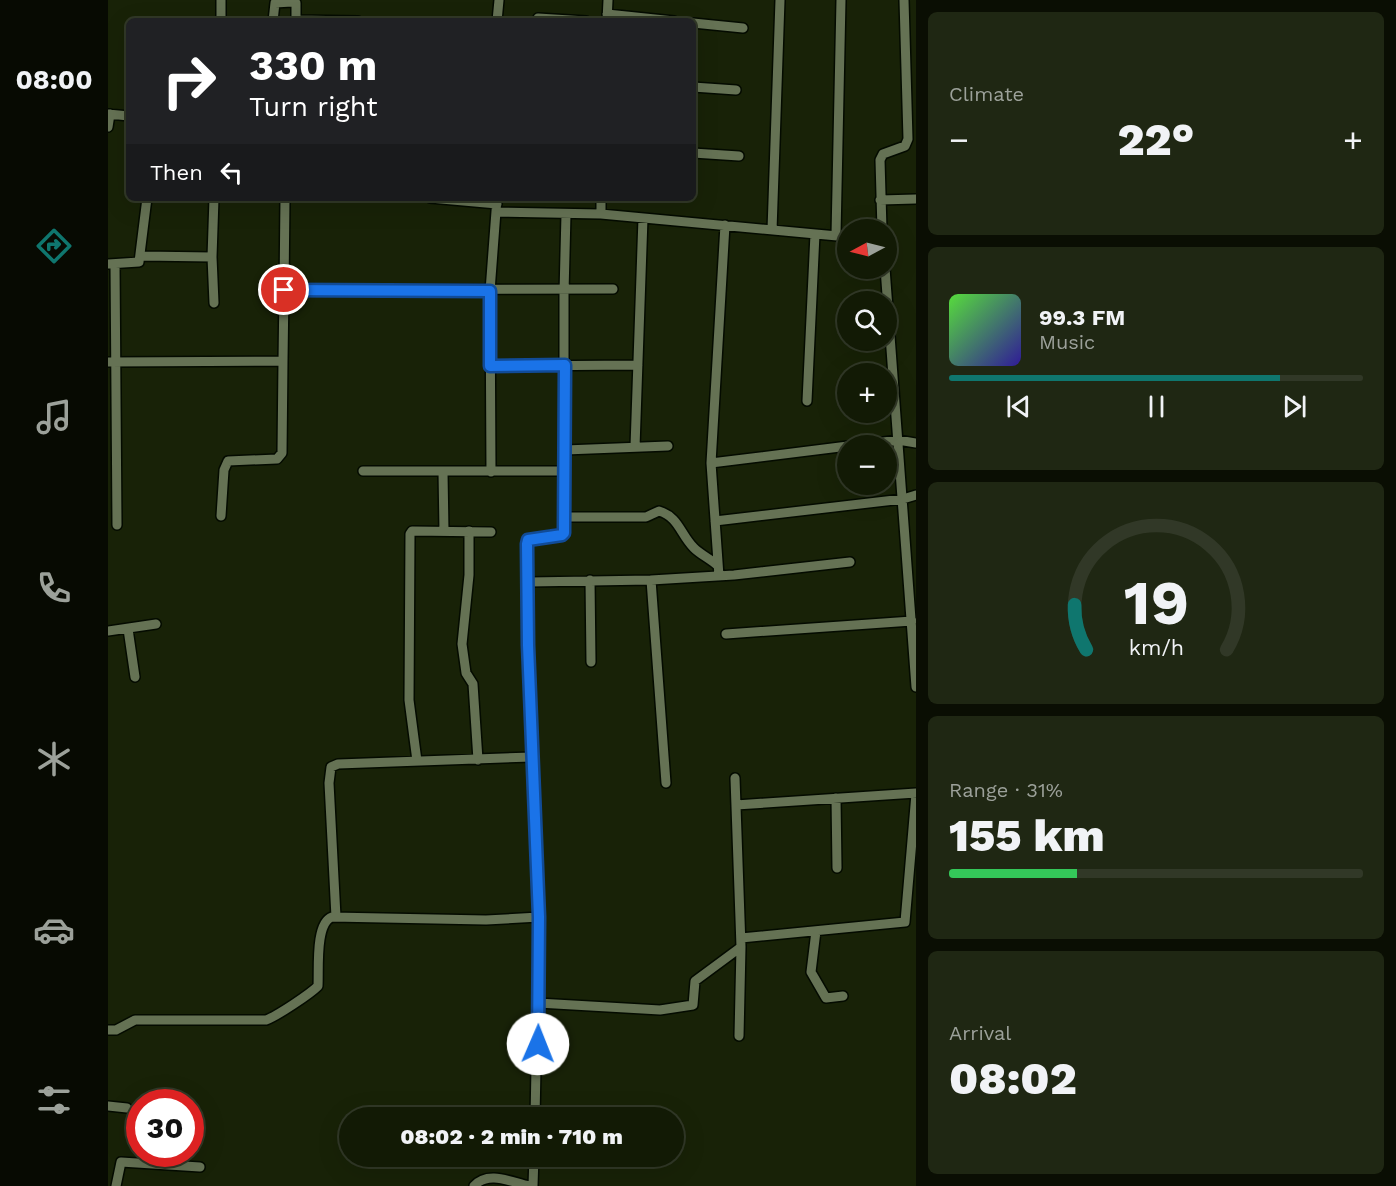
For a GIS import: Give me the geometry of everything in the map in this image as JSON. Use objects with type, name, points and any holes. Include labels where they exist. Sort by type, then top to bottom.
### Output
[{"type":"street","points":[[221,0],[221,18]]},
{"type":"street","points":[[497,18],[500,0]]},
{"type":"street","points":[[607,18],[608,0]]},
{"type":"street","points":[[772,230],[780,0]]},
{"type":"street","points":[[459,201],[567,214],[601,214],[836,236],[841,0]]},
{"type":"street","points":[[881,219],[880,160],[883,154],[905,146],[908,139],[904,0]]},
{"type":"street","points":[[273,18],[275,3],[292,1],[296,3],[296,18]]},
{"type":"street","points":[[696,23],[743,28]]},
{"type":"street","points":[[696,87],[736,90]]},
{"type":"street","points":[[108,127],[109,114],[126,116]]},
{"type":"street","points":[[696,153],[739,156]]},
{"type":"street","points":[[880,200],[916,199]]},
{"type":"street","points":[[117,525],[111,362],[111,264],[139,262],[142,256],[147,201]]},
{"type":"street","points":[[214,201],[212,257],[214,303]]},
{"type":"street","points":[[221,516],[224,470],[228,461],[277,459],[282,453],[285,201]]},
{"type":"street","points":[[601,201],[601,214]]},
{"type":"street","points":[[491,472],[490,291],[497,205]]},
{"type":"street","points":[[535,1107],[539,917],[528,645],[528,540],[562,535],[565,518],[564,290],[567,214]]},
{"type":"street","points":[[636,447],[643,218]]},
{"type":"street","points":[[719,576],[711,463],[724,225]]},
{"type":"street","points":[[807,401],[815,234]]},
{"type":"street","points":[[142,256],[212,257]]},
{"type":"street","points":[[886,279],[916,687]]},
{"type":"street","points":[[284,290],[613,289]]},
{"type":"street","points":[[111,362],[283,361]]},
{"type":"street","points":[[490,366],[638,365]]},
{"type":"street","points":[[898,440],[916,443]]},
{"type":"street","points":[[565,450],[668,446]]},
{"type":"street","points":[[711,463],[837,447]]},
{"type":"street","points":[[363,471],[565,471]]},
{"type":"street","points":[[442,472],[444,531]]},
{"type":"street","points":[[715,521],[903,499],[916,495]]},
{"type":"street","points":[[565,518],[646,517],[659,511],[668,514],[678,523],[695,549],[717,564]]},
{"type":"street","points":[[417,761],[409,700],[409,538],[412,531],[491,532]]},
{"type":"street","points":[[469,531],[469,576],[462,644],[465,673],[473,684],[478,760]]},
{"type":"street","points":[[529,582],[651,580],[719,576],[850,562]]},
{"type":"street","points":[[590,580],[591,662]]},
{"type":"street","points":[[651,580],[666,783]]},
{"type":"street","points":[[726,634],[912,621]]},
{"type":"street","points":[[108,631],[156,624]]},
{"type":"street","points":[[128,628],[135,677]]},
{"type":"street","points":[[336,917],[330,767],[338,764],[532,757]]},
{"type":"street","points":[[735,778],[741,943],[739,1036]]},
{"type":"street","points":[[538,1003],[660,1010],[693,1005],[695,981],[741,943],[816,931],[905,922],[912,888],[916,794],[736,805]]},
{"type":"street","points":[[836,798],[837,868]]},
{"type":"street","points":[[108,1030],[116,1030],[135,1020],[266,1020],[274,1017],[318,986],[321,927],[326,919],[336,917],[486,920],[539,917]]},
{"type":"street","points":[[816,931],[811,972],[826,998],[843,996]]},
{"type":"street","points":[[108,1106],[126,1108]]},
{"type":"street","points":[[116,1186],[121,1162],[126,1162]]},
{"type":"street","points":[[474,1186],[478,1182],[494,1177],[531,1186],[533,1167]]},
{"type":"route","points":[[284,290],[490,291],[490,366],[565,365],[564,533],[534,538],[528,540],[527,544],[528,645],[539,917],[538,1044]]}]
